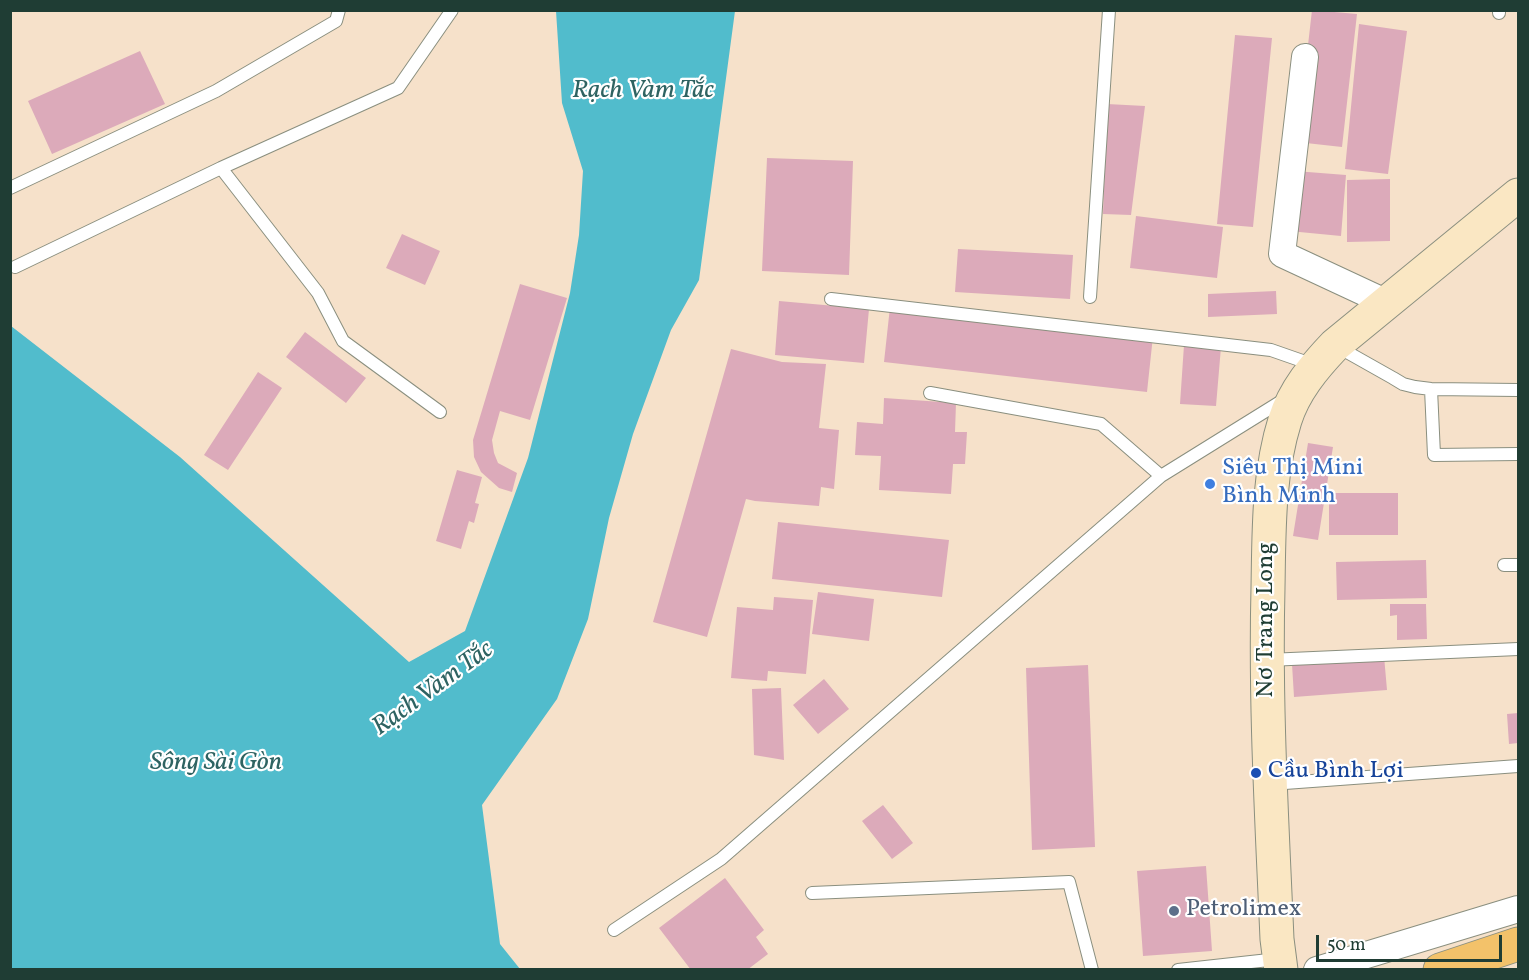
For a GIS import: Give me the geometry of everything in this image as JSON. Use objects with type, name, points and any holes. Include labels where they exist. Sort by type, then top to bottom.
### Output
[{"type":"main road","points":[[1440,969],[1518,944]]},
{"type":"main road","points":[[1493,969],[1518,961]]},
{"type":"street","points":[[1305,57],[1282,254],[1385,302]]},
{"type":"street","name":"Nơ Trang Long","points":[[1280,964],[1277,939],[1266,660],[1272,488],[1285,419],[1316,367],[1385,302],[1518,195]]},
{"type":"street","points":[[1317,969],[1518,909]]},
{"type":"lane","points":[[10,188],[216,91],[336,21],[339,10]]},
{"type":"lane","points":[[15,267],[220,168],[398,88],[452,10]]},
{"type":"lane","points":[[1090,297],[1109,10]]},
{"type":"lane","points":[[220,168],[318,293],[343,341],[440,412]]},
{"type":"lane","points":[[831,298],[1271,350],[1316,367],[1431,389],[1518,390]]},
{"type":"lane","points":[[614,930],[721,858],[1161,476],[1316,367]]},
{"type":"lane","points":[[1431,389],[1434,455],[1518,454]]},
{"type":"lane","points":[[930,393],[1101,424],[1161,476]]},
{"type":"lane","points":[[1504,566],[1518,565]]},
{"type":"lane","points":[[1266,660],[1518,649]]},
{"type":"lane","points":[[1270,784],[1518,766]]},
{"type":"lane","points":[[813,893],[1069,882],[1092,969]]},
{"type":"lane","points":[[1178,969],[1280,964]]},
{"type":"water","name":"Sông Sài Gòn","points":[[556,11],[735,11],[699,280],[671,330],[633,434],[609,518],[588,619],[557,699],[482,805],[500,944],[520,969],[11,969],[11,326],[180,457],[409,662],[465,631],[528,458],[570,293],[579,235],[583,171],[562,103]]},
{"type":"building","points":[[1312,10],[1357,14],[1342,147],[1297,142]]},
{"type":"building","points":[[1359,24],[1407,31],[1388,174],[1345,169]]},
{"type":"building","points":[[1235,35],[1272,38],[1253,227],[1217,224]]},
{"type":"building","points":[[140,51],[165,104],[52,154],[28,101]]},
{"type":"building","points":[[1107,104],[1145,106],[1131,215],[1103,214]]},
{"type":"building","points":[[767,158],[853,161],[849,275],[762,271]]},
{"type":"building","points":[[1295,171],[1346,175],[1341,236],[1289,231]]},
{"type":"building","points":[[1390,179],[1390,241],[1347,242],[1347,180]]},
{"type":"building","points":[[1136,216],[1223,227],[1217,278],[1130,268]]},
{"type":"building","points":[[402,234],[440,251],[425,285],[386,268]]},
{"type":"building","points":[[958,249],[1073,255],[1070,299],[955,292]]},
{"type":"building","points":[[520,284],[567,298],[530,420],[500,411],[492,440],[498,463],[517,473],[512,492],[499,488],[481,472],[474,457],[473,440]]},
{"type":"building","points":[[1276,291],[1277,314],[1208,317],[1208,294]]},
{"type":"building","points":[[779,301],[869,309],[864,363],[775,355]]},
{"type":"building","points":[[890,307],[1153,336],[1147,392],[884,362]]},
{"type":"building","points":[[305,332],[366,378],[346,403],[286,357]]},
{"type":"building","points":[[1184,345],[1221,347],[1216,406],[1180,404]]},
{"type":"building","points":[[731,349],[782,362],[826,364],[819,428],[839,430],[834,489],[821,487],[819,506],[746,499],[707,637],[653,622]]},
{"type":"building","points":[[258,372],[282,388],[228,470],[204,455]]},
{"type":"building","points":[[884,398],[956,403],[955,432],[967,432],[965,464],[953,464],[951,494],[879,490],[881,456],[855,455],[857,422],[883,424]]},
{"type":"building","points":[[1308,443],[1333,447],[1318,540],[1293,536]]},
{"type":"building","points":[[457,470],[482,477],[475,503],[479,504],[474,523],[469,521],[461,549],[436,541]]},
{"type":"building","points":[[1329,493],[1398,493],[1398,535],[1329,535]]},
{"type":"building","points":[[778,522],[949,540],[942,597],[772,579]]},
{"type":"building","points":[[1426,560],[1427,598],[1337,600],[1336,562]]},
{"type":"building","points":[[818,592],[874,599],[869,641],[812,634]]},
{"type":"building","points":[[774,597],[813,600],[806,674],[768,671],[767,681],[731,678],[737,607],[773,610]]},
{"type":"building","points":[[1390,604],[1426,604],[1427,639],[1397,640],[1397,615],[1390,616]]},
{"type":"building","points":[[1384,656],[1387,690],[1294,697],[1292,664]]},
{"type":"building","points":[[1088,665],[1095,847],[1032,850],[1026,668]]},
{"type":"building","points":[[824,679],[849,709],[818,734],[793,705]]},
{"type":"building","points":[[781,688],[784,760],[754,755],[752,689]]},
{"type":"building","points":[[1518,713],[1518,743],[1509,744],[1507,714]]},
{"type":"building","points":[[883,805],[913,843],[892,859],[862,821]]},
{"type":"building","name":"Petrolimex","points":[[1206,866],[1212,951],[1143,956],[1137,871]]},
{"type":"building","points":[[725,878],[764,930],[756,937],[768,954],[747,970],[691,970],[659,928]]},
{"type":"place","name":"Siêu Thị Mini Bình Minh","points":[[1210,484]]},
{"type":"place","name":"Cầu Bình Lợi","points":[[1256,773]]},
{"type":"place","name":"Petrolimex","points":[[1174,911]]},
{"type":"water label","name":"Rạch Vàm Tắc","points":[[643,92]]},
{"type":"water label","name":"Rạch Vàm Tắc","points":[[434,690]]}]
